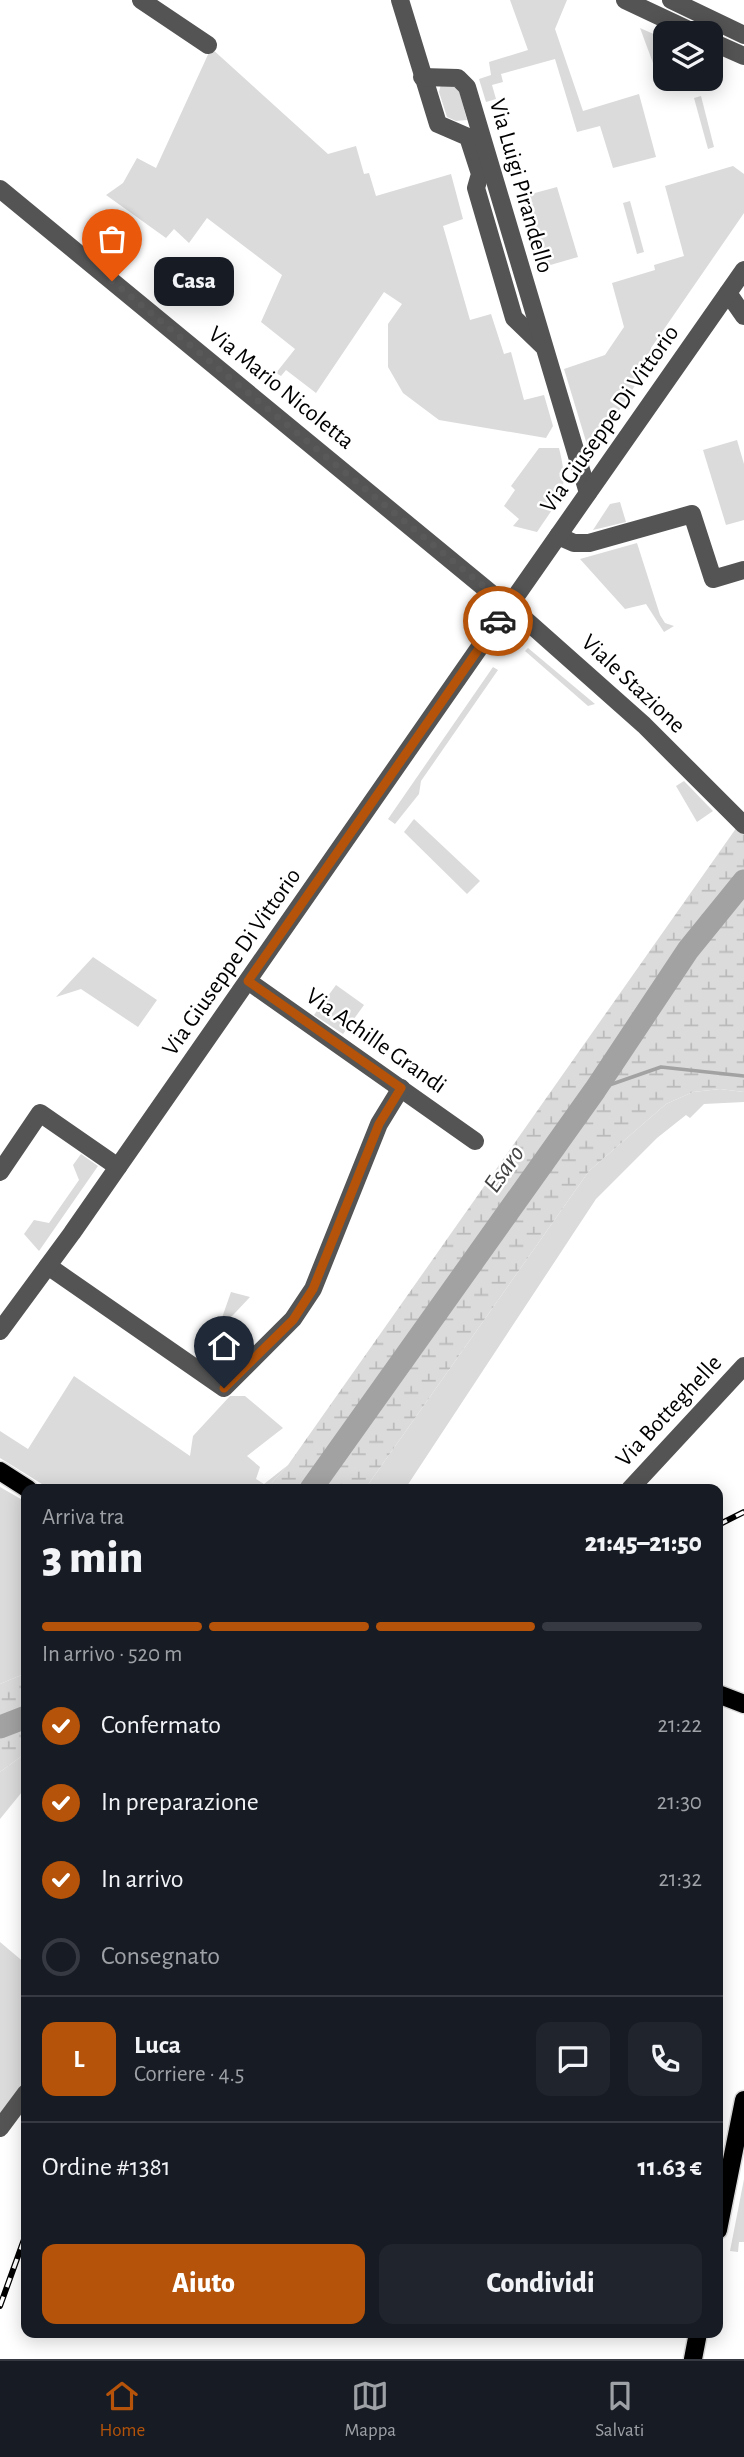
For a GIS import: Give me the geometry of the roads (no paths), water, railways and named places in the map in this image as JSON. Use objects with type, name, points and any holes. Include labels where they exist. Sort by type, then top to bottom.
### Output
[{"type":"main road","points":[[0,1471],[21,1484]]},
{"type":"main road","points":[[723,1697],[744,1704]]},
{"type":"main road","points":[[723,2207],[744,2100]]},
{"type":"main road","points":[[693,2359],[697,2338]]},
{"type":"street","points":[[141,0],[208,45]]},
{"type":"street","name":"Via Luigi Pirandello","points":[[400,0],[438,124],[468,137],[480,174],[475,188],[514,318],[542,345]]},
{"type":"street","points":[[625,0],[670,21]]},
{"type":"street","points":[[671,0],[744,35]]},
{"type":"street","points":[[723,46],[744,56]]},
{"type":"street","name":"Via Luigi Pirandello","points":[[422,77],[458,78],[467,87],[588,493]]},
{"type":"street","name":"Via Mario Nicoletta","points":[[0,189],[498,598]]},
{"type":"street","name":"Via Giuseppe Di Vittorio","points":[[518,605],[558,536],[744,270]]},
{"type":"street","points":[[728,293],[744,316]]},
{"type":"street","points":[[558,536],[574,543],[589,543],[692,514],[713,579],[744,570]]},
{"type":"street","points":[[504,594],[518,605],[513,619],[500,618],[495,611],[498,598],[504,594]]},
{"type":"street","name":"Viale Stazione","points":[[518,605],[744,825]]},
{"type":"street","name":"Via Giuseppe Di Vittorio","points":[[0,1331],[118,1167],[500,618]]},
{"type":"street","name":"Via Achille Grandi","points":[[248,981],[475,1141]]},
{"type":"street","points":[[48,1266],[224,1388],[293,1320],[313,1289],[379,1124],[401,1088]]},
{"type":"street","points":[[0,1172],[40,1113],[118,1167]]},
{"type":"street","name":"Via Botteghelle","points":[[635,1484],[744,1366]]},
{"type":"street","points":[[1,2128],[21,2100]]},
{"type":"waterway","name":"Esaro","points":[[315,1484],[595,1090],[688,950],[744,881]]},
{"type":"waterway","points":[[595,1090],[661,1067],[744,1076]]},
{"type":"waterway","name":"Esaro","points":[[0,1727],[21,1719]]},
{"type":"railway","points":[[723,1522],[744,1512]]},
{"type":"railway","points":[[0,2306],[21,2248]]},
{"type":"place","name":"Casa","points":[[112,281]]}]
